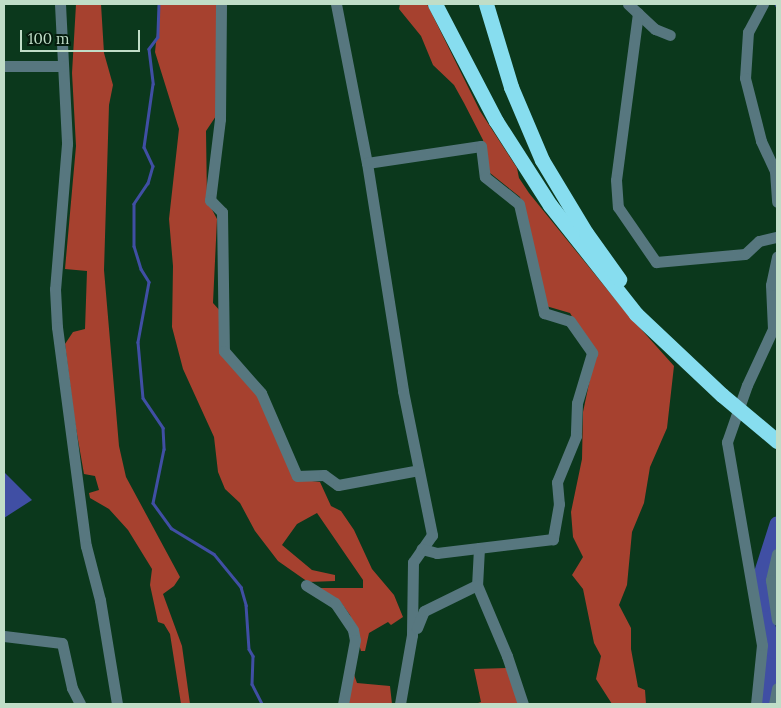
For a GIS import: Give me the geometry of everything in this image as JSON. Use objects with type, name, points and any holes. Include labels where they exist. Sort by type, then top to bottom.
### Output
[{"type":"highway","points":[[435,4],[496,121],[550,205],[636,314],[693,368],[777,441]]},
{"type":"highway","points":[[486,4],[511,87],[542,160],[611,268],[693,368]]},
{"type":"street","points":[[60,4],[67,144],[55,289],[57,327],[86,546],[100,600],[117,704]]},
{"type":"street","points":[[220,4],[220,119],[210,200],[222,212],[224,352],[261,393],[297,476],[324,475],[338,485],[419,470]]},
{"type":"street","points":[[336,4],[367,163],[403,392],[432,535],[413,562],[412,636],[400,704]]},
{"type":"street","points":[[628,4],[655,29],[670,35]]},
{"type":"street","points":[[763,4],[748,32],[745,78],[761,141],[775,171],[777,202]]},
{"type":"street","points":[[638,13],[616,180],[618,207],[656,262],[745,254],[759,241],[777,237]]},
{"type":"street","points":[[4,66],[62,66]]},
{"type":"street","points":[[367,163],[481,146],[485,177],[519,204],[544,313],[570,321],[592,353],[577,403],[576,436],[557,482],[559,504],[552,539],[437,553],[422,549]]},
{"type":"street","points":[[756,704],[762,651],[751,592],[753,566],[727,442],[747,385],[772,329],[771,285],[777,257]]},
{"type":"street","points":[[479,548],[477,585],[507,656],[523,704]]},
{"type":"street","points":[[777,554],[773,570],[772,592],[777,620]]},
{"type":"street","points":[[753,566],[773,570]]},
{"type":"street","points":[[306,585],[335,603],[353,630],[355,640],[343,704]]},
{"type":"street","points":[[412,636],[424,611],[477,585]]},
{"type":"street","points":[[4,636],[62,643],[72,688],[80,704]]},
{"type":"street","points":[[774,704],[777,688]]},
{"type":"shaded area","points":[[76,4],[101,4],[104,53],[113,85],[109,105],[104,270],[119,446],[126,477],[180,577],[174,586],[163,594],[182,646],[190,704],[181,704],[170,634],[164,624],[158,622],[150,585],[152,569],[128,530],[109,509],[90,498],[89,493],[99,490],[95,476],[84,474],[74,417],[65,344],[73,332],[85,329],[87,271],[65,269],[76,146],[72,73]]},
{"type":"shaded area","points":[[160,4],[217,4],[216,116],[206,131],[207,200],[217,219],[213,303],[221,312],[220,351],[259,398],[295,479],[320,482],[331,506],[341,511],[354,530],[372,569],[394,595],[403,617],[391,625],[388,622],[369,633],[365,651],[361,651],[350,615],[339,600],[315,588],[363,588],[363,580],[317,513],[297,524],[282,545],[312,570],[335,575],[335,581],[308,582],[278,561],[255,531],[240,503],[225,489],[218,472],[214,437],[183,369],[172,327],[173,266],[169,219],[179,129],[155,52]]},
{"type":"shaded area","points":[[400,4],[427,4],[480,111],[517,168],[519,178],[529,193],[623,309],[674,366],[667,428],[650,467],[644,503],[632,532],[627,585],[619,605],[631,628],[631,649],[638,687],[645,690],[646,704],[612,704],[596,679],[601,656],[594,643],[583,589],[572,575],[583,557],[573,537],[571,512],[582,459],[583,412],[595,355],[570,313],[546,306],[520,197],[490,173],[483,140],[464,103],[454,85],[433,65],[421,36],[399,9]]},
{"type":"shaded area","points":[[507,668],[519,704],[475,704],[481,702],[474,669]]},
{"type":"shaded area","points":[[352,669],[357,683],[390,686],[392,704],[344,704]]},
{"type":"water","points":[[4,472],[32,500],[4,518]]},
{"type":"waterway","points":[[159,4],[158,37],[149,49],[153,84],[144,147],[153,166],[148,183],[134,204],[134,246],[141,269],[149,282],[138,342],[143,398],[163,428],[164,449],[153,503],[171,528],[214,554],[241,587],[246,605],[249,649],[253,656],[252,684],[262,704]]},
{"type":"waterway","points":[[766,704],[774,652],[764,605],[761,573],[777,523]]}]
